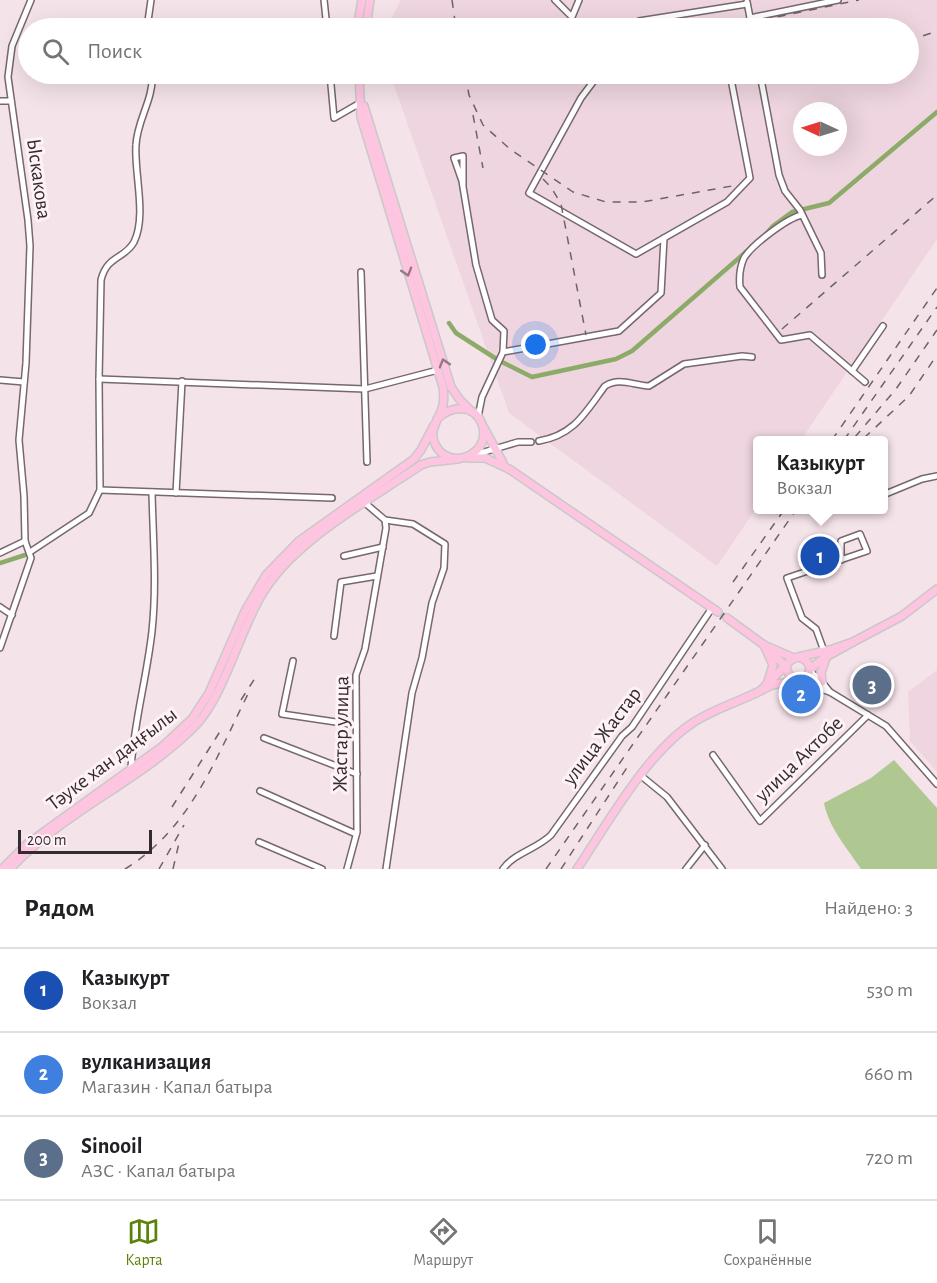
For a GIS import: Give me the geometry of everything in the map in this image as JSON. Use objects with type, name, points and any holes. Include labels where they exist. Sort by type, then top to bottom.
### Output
[{"type":"main road","points":[[359,18],[362,0]]},
{"type":"main road","points":[[367,18],[370,0]]},
{"type":"main road","points":[[361,84],[360,103],[364,128],[444,396],[443,406],[433,434],[440,452],[448,457],[485,458],[509,469],[715,610]]},
{"type":"main road","points":[[362,84],[364,108],[451,387],[478,418],[500,460],[509,469]]},
{"type":"main road","points":[[436,422],[444,412],[453,408],[464,408],[478,418],[483,441],[479,449],[464,458]]},
{"type":"main road","name":"Тәуке хан даңғылы","points":[[2,869],[27,844],[165,749],[198,722],[207,711],[252,612],[275,575],[309,542],[404,472],[421,450],[436,422]]},
{"type":"main road","name":"Тәуке хан даңғылы","points":[[10,869],[131,768],[165,749],[192,719],[200,709],[245,611],[266,574],[299,541],[404,472],[430,462],[464,458]]},
{"type":"main road","points":[[777,651],[825,654],[902,616],[937,589]]},
{"type":"main road","points":[[727,618],[764,645],[786,666],[790,678],[797,681]]},
{"type":"main road","points":[[764,645],[796,658],[805,659],[810,670]]},
{"type":"main road","points":[[764,645],[773,665],[767,683]]},
{"type":"main road","points":[[760,691],[796,658],[815,654]]},
{"type":"main road","points":[[577,869],[640,776],[665,745],[693,723],[760,691],[805,679],[825,654]]},
{"type":"main road","points":[[822,682],[821,673],[825,654]]},
{"type":"street","name":"Ыскакова","points":[[22,18],[31,0]]},
{"type":"street","points":[[149,18],[152,0]]},
{"type":"street","points":[[324,0],[326,18]]},
{"type":"street","points":[[555,0],[572,18],[579,0]]},
{"type":"street","points":[[656,18],[747,2],[750,18],[838,0]]},
{"type":"street","name":"Ыскакова","points":[[18,27],[10,54],[8,77],[30,246],[29,301],[19,440],[25,541],[30,552]]},
{"type":"street","points":[[0,648],[30,564],[30,552],[89,513],[100,490],[101,280],[108,263],[130,247],[136,234],[140,210],[136,143],[151,84]]},
{"type":"street","points":[[331,84],[334,118],[360,103]]},
{"type":"street","points":[[592,84],[581,98],[529,193],[636,254],[727,202],[750,178],[732,84]]},
{"type":"street","points":[[762,84],[779,175],[785,191],[802,215],[821,253],[822,274]]},
{"type":"street","points":[[0,101],[11,101]]},
{"type":"street","points":[[463,185],[463,156],[454,158],[463,185],[476,265],[492,320],[504,331],[503,352],[482,397],[478,418]]},
{"type":"street","points":[[802,215],[796,216],[770,234],[746,255],[741,270],[740,287],[781,340],[810,335],[865,382]]},
{"type":"street","points":[[503,352],[619,331],[661,292],[663,238]]},
{"type":"street","points":[[361,272],[367,462]]},
{"type":"street","points":[[852,371],[883,326]]},
{"type":"street","points":[[539,441],[558,437],[566,432],[577,423],[610,383],[619,380],[649,386],[684,364],[742,356],[752,357]]},
{"type":"street","points":[[99,379],[365,389],[438,370]]},
{"type":"street","points":[[0,380],[24,382]]},
{"type":"street","points":[[176,493],[182,381]]},
{"type":"street","points":[[464,458],[518,442],[531,442]]},
{"type":"street","points":[[888,493],[922,479],[937,476]]},
{"type":"street","points":[[100,490],[332,498]]},
{"type":"street","points":[[131,768],[155,603],[152,492]]},
{"type":"street","points":[[364,503],[385,520],[413,524],[445,544],[444,568],[432,603],[422,658],[412,693],[386,869]]},
{"type":"street","name":"Жастар улица","points":[[347,869],[357,834],[356,675],[365,650],[386,528],[385,520]]},
{"type":"street","points":[[825,654],[816,629],[802,618],[787,578],[841,560],[867,551],[860,534],[841,541],[841,560]]},
{"type":"street","points":[[0,553],[25,541]]},
{"type":"street","points":[[344,556],[383,546]]},
{"type":"street","points":[[334,636],[341,582],[377,576]]},
{"type":"street","points":[[0,607],[12,615]]},
{"type":"street","name":"улица Жастар","points":[[503,869],[507,863],[543,843],[550,835],[622,736],[632,727],[715,610]]},
{"type":"street","points":[[293,661],[282,714],[356,725]]},
{"type":"street","points":[[810,670],[830,692]]},
{"type":"street","points":[[797,681],[830,692],[886,726],[937,784]]},
{"type":"street","name":"улица Актобе","points":[[713,755],[760,821],[868,715]]},
{"type":"street","points":[[264,738],[357,774]]},
{"type":"street","points":[[640,776],[667,797],[722,869]]},
{"type":"street","points":[[260,791],[357,834]]},
{"type":"street","points":[[259,842],[322,869]]},
{"type":"street","points":[[686,869],[705,845]]},
{"type":"shaded area","points":[[401,0],[937,0],[937,239],[804,436],[753,436],[753,513],[717,566],[509,413],[394,84],[919,84],[919,18],[392,18]]},
{"type":"shaded area","points":[[937,670],[937,772],[910,741],[908,692]]},
{"type":"green space","points":[[894,760],[937,808],[937,869],[861,869],[839,838],[826,812],[824,803],[871,778]]},
{"type":"waterway","points":[[766,234],[792,212],[829,203],[937,112]]},
{"type":"waterway","points":[[449,323],[456,333],[498,360],[532,377],[616,359],[632,351],[747,251]]},
{"type":"waterway","points":[[0,563],[25,555]]},
{"type":"railway","points":[[452,0],[455,18]]},
{"type":"railway","points":[[772,18],[859,0]]},
{"type":"railway","points":[[919,37],[937,31]]},
{"type":"railway","points":[[467,84],[469,95],[483,125],[510,149],[573,192],[606,202],[642,202],[732,186]]},
{"type":"railway","points":[[473,115],[483,168]]},
{"type":"railway","points":[[543,179],[551,187],[561,204],[586,335]]},
{"type":"railway","points":[[782,329],[937,195]]},
{"type":"railway","points":[[835,436],[937,288]]},
{"type":"railway","points":[[847,436],[937,307]]},
{"type":"railway","points":[[856,436],[896,389],[937,330]]},
{"type":"railway","points":[[866,436],[909,396],[937,355]]},
{"type":"railway","points":[[733,582],[781,514]]},
{"type":"railway","points":[[546,869],[793,514]]},
{"type":"railway","points":[[241,700],[257,675]]},
{"type":"railway","points":[[125,869],[148,853],[184,813],[212,768],[248,694]]},
{"type":"railway","points":[[172,807],[221,730]]},
{"type":"railway","points":[[561,869],[628,766]]},
{"type":"railway","points":[[159,869],[184,825]]},
{"type":"railway","points":[[173,869],[179,843]]},
{"type":"place","name":"Казыкурт","points":[[820,556]]},
{"type":"place","name":"Sinooil","points":[[872,685]]},
{"type":"place","name":"вулканизация","points":[[801,694]]}]
